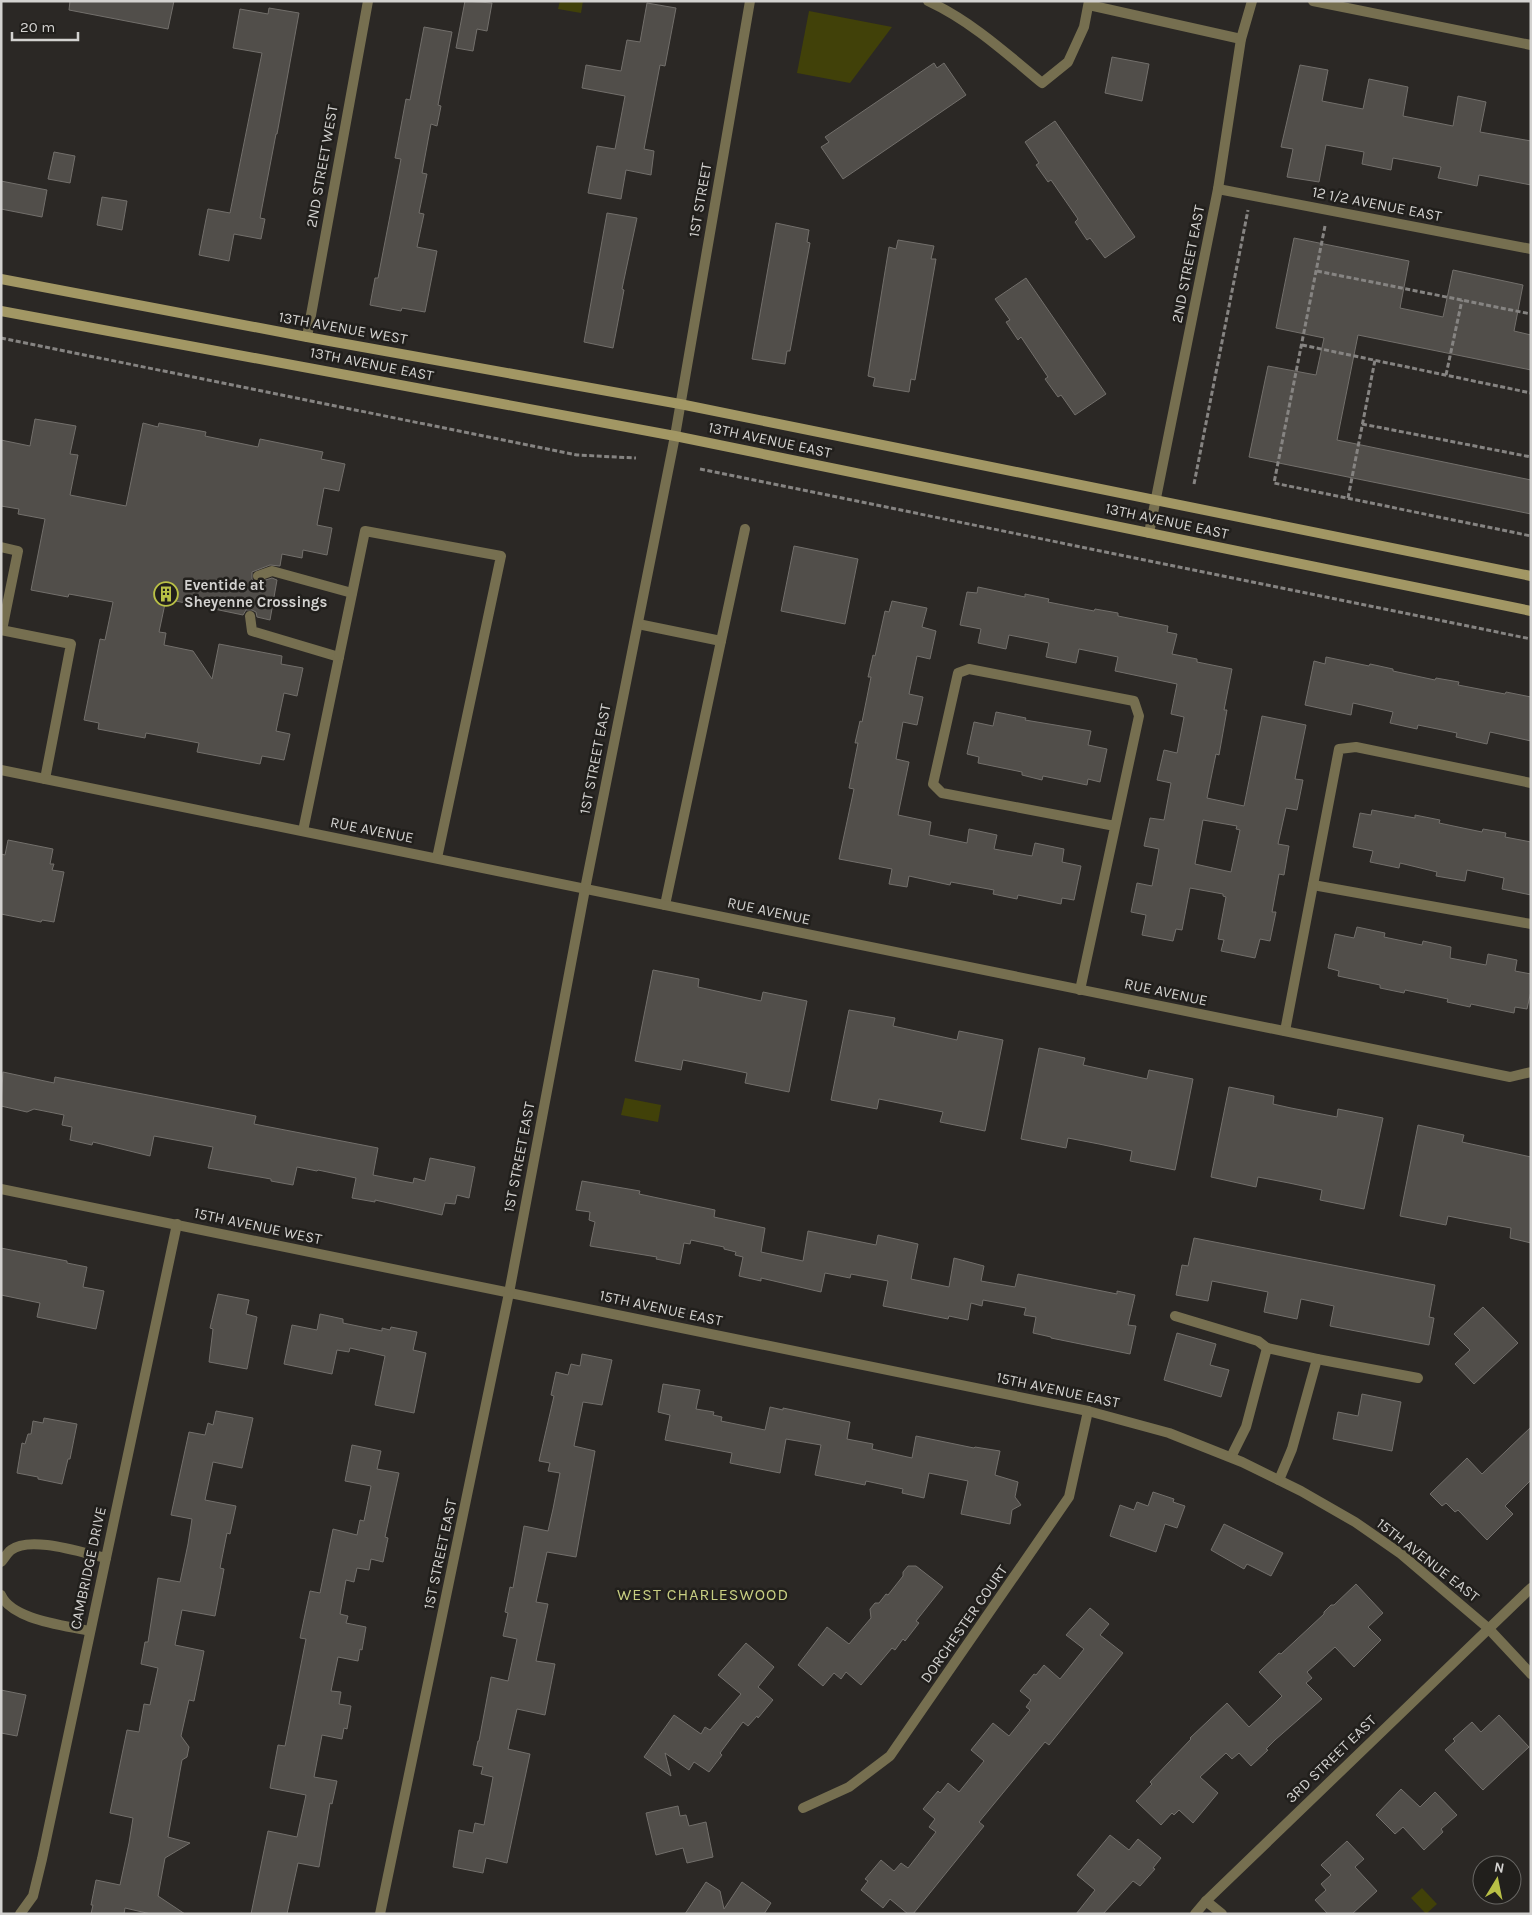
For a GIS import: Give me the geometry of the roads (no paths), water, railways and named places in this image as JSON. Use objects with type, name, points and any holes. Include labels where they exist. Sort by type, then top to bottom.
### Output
[{"type":"main road","name":"13TH AVENUE WEST","points":[[1,279],[306,337],[680,404]]},
{"type":"main road","name":"13TH AVENUE EAST","points":[[1,311],[674,436],[1531,611]]},
{"type":"main road","name":"13TH AVENUE EAST","points":[[680,404],[1531,576]]},
{"type":"street","name":"2ND STREET WEST","points":[[306,337],[368,1]]},
{"type":"street","name":"1ST STREET","points":[[680,404],[750,1]]},
{"type":"street","points":[[928,1],[958,17],[989,39],[1042,83],[1068,62],[1084,27],[1089,3],[1241,39]]},
{"type":"street","name":"2ND STREET EAST","points":[[1149,533],[1218,189],[1241,39],[1252,1]]},
{"type":"street","points":[[1313,1],[1531,45]]},
{"type":"street","name":"12 1/2 AVENUE EAST","points":[[1218,189],[1531,249]]},
{"type":"street","name":"1ST STREET EAST","points":[[380,1914],[509,1293],[585,889],[680,404]]},
{"type":"street","points":[[666,905],[745,529]]},
{"type":"street","points":[[303,832],[366,531],[501,556],[437,858]]},
{"type":"street","points":[[1,547],[18,550],[2,630],[71,644],[45,779]]},
{"type":"street","points":[[258,576],[272,572],[352,593]]},
{"type":"street","points":[[250,616],[252,631],[339,656]]},
{"type":"street","points":[[638,624],[721,641]]},
{"type":"street","points":[[1080,990],[1139,716],[1134,701],[969,669],[958,672],[933,784],[942,792],[1115,826]]},
{"type":"street","points":[[1285,1031],[1338,749],[1356,747],[1531,783]]},
{"type":"street","name":"RUE AVENUE","points":[[1,770],[1510,1077],[1531,1072]]},
{"type":"street","points":[[1313,885],[1531,924]]},
{"type":"street","name":"15TH AVENUE WEST","points":[[1,1189],[509,1293]]},
{"type":"street","name":"CAMBRIDGE DRIVE","points":[[20,1914],[33,1896],[177,1224]]},
{"type":"street","name":"15TH AVENUE EAST","points":[[509,1293],[1088,1411],[1170,1433],[1230,1457],[1279,1480],[1355,1522],[1394,1549],[1488,1628],[1531,1674]]},
{"type":"street","points":[[1175,1316],[1258,1341],[1267,1348],[1418,1378]]},
{"type":"street","points":[[1230,1457],[1246,1427],[1267,1348]]},
{"type":"street","points":[[1279,1480],[1292,1449],[1318,1359]]},
{"type":"street","name":"DORCHESTER COURT","points":[[803,1808],[849,1787],[890,1756],[1069,1497],[1088,1411]]},
{"type":"street","points":[[1,1562],[11,1550],[26,1544],[45,1545],[106,1558]]},
{"type":"street","name":"3RD STREET EAST","points":[[1195,1914],[1206,1901],[1531,1588]]},
{"type":"street","points":[[1,1595],[5,1603],[22,1615],[90,1631]]},
{"type":"street","points":[[1206,1901],[1222,1914]]},
{"type":"place","name":"Eventide at Sheyenne Crossings","points":[[166,594]]},
{"type":"district","name":"WEST CHARLESWOOD","points":[[703,1594]]}]
